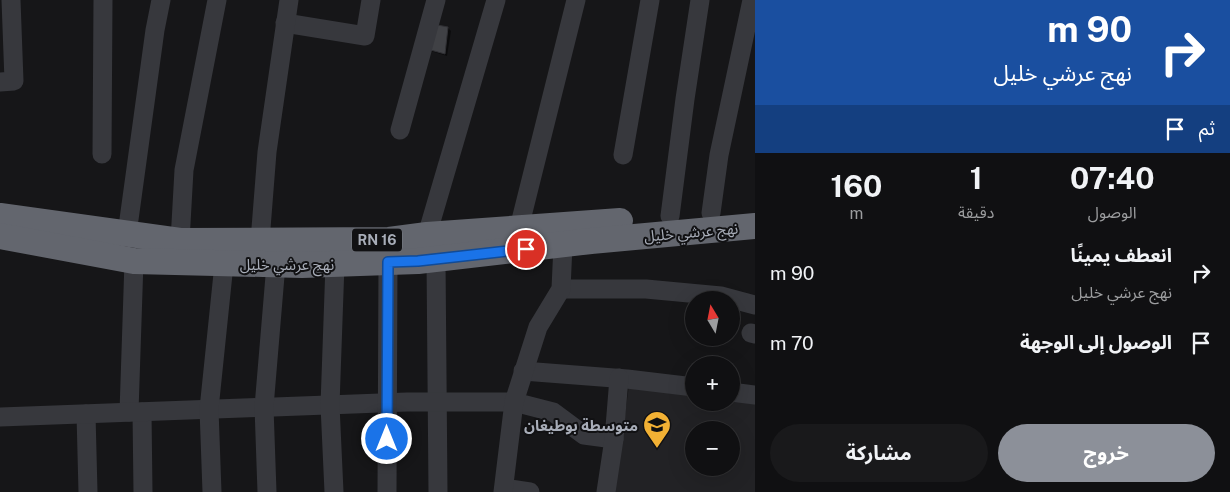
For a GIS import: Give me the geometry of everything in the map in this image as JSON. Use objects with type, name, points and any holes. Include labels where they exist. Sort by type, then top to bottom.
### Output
[{"type":"highway","name":"نهج عرشي خليل","points":[[0,236],[134,262],[335,264],[388,262],[431,247],[519,228],[755,209]]},
{"type":"highway","name":"نهج عرشي خليل","points":[[0,216],[180,241],[389,240],[431,247],[563,245],[755,226]]},
{"type":"street","points":[[0,82],[14,81],[11,0]]},
{"type":"street","points":[[102,154],[103,0]]},
{"type":"street","points":[[127,234],[155,30],[161,0]]},
{"type":"street","points":[[180,241],[184,170],[217,0]]},
{"type":"street","points":[[260,241],[267,152],[289,0]]},
{"type":"street","points":[[286,23],[364,36],[371,0]]},
{"type":"street","points":[[400,130],[436,0]]},
{"type":"street","points":[[438,492],[437,402],[431,247],[496,0]]},
{"type":"street","points":[[519,228],[576,0]]},
{"type":"street","points":[[623,155],[650,0]]},
{"type":"street","points":[[670,216],[700,0]]},
{"type":"street","points":[[711,213],[719,155],[752,0]]},
{"type":"street","points":[[530,492],[503,490],[514,402],[538,328],[561,289],[563,245]]},
{"type":"street","points":[[134,262],[135,412],[143,492]]},
{"type":"street","points":[[387,492],[388,262]]},
{"type":"street","points":[[212,492],[209,409],[224,264]]},
{"type":"street","points":[[267,492],[264,408],[276,264]]},
{"type":"street","points":[[334,492],[330,405],[335,264]]},
{"type":"street","points":[[561,289],[646,289],[721,296],[755,305]]},
{"type":"street","points":[[523,371],[619,378],[685,387]]},
{"type":"street","points":[[606,492],[614,439],[619,378]]},
{"type":"street","points":[[740,394],[755,396]]},
{"type":"street","points":[[0,417],[387,403],[514,402],[553,412],[584,435],[614,439]]},
{"type":"street","points":[[86,414],[88,492]]},
{"type":"shaded area","name":"متوسطة بوطيغان","points":[[629,385],[685,393],[685,411],[740,411],[740,400],[755,403],[755,492],[615,492]]},
{"type":"building","points":[[432,24],[448,27],[445,54],[427,49]]},
{"type":"place","name":"متوسطة بوطيغان","points":[[657,449]]},
{"type":"route","points":[[387,439],[388,262],[418,261],[526,249]]}]
